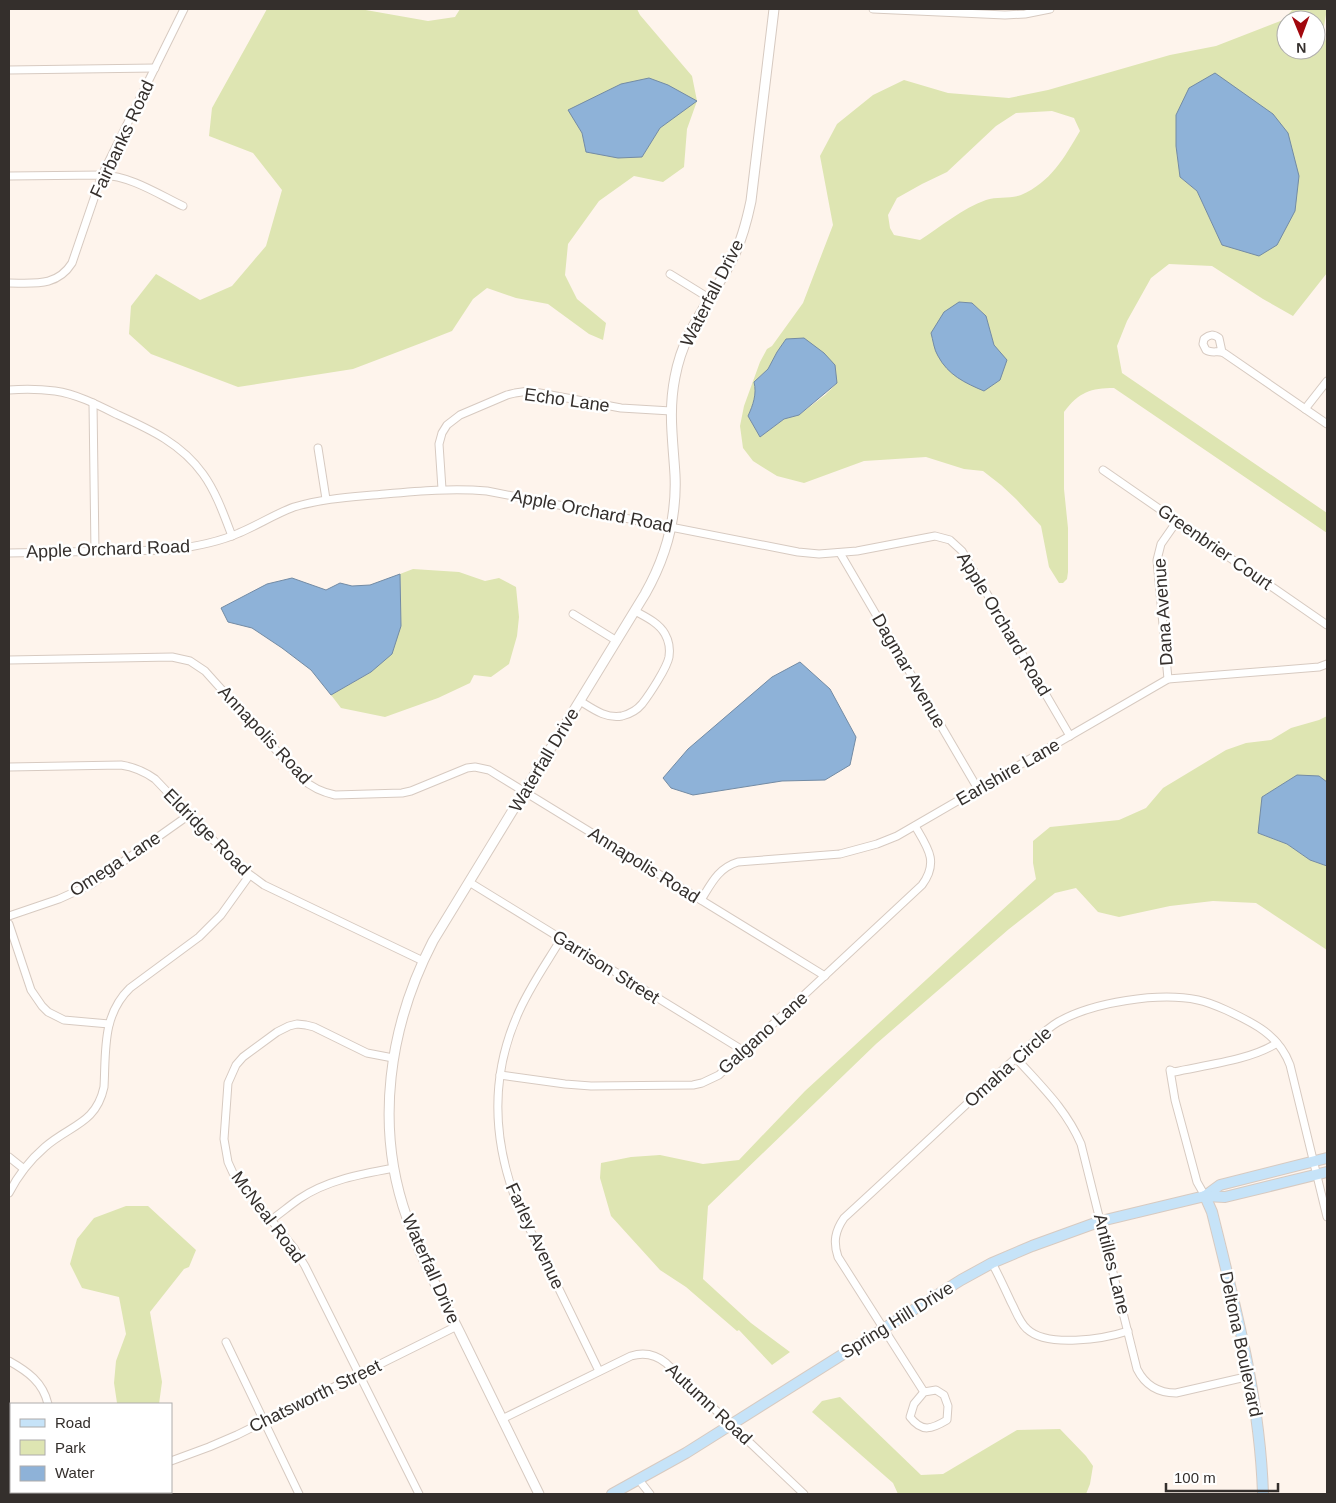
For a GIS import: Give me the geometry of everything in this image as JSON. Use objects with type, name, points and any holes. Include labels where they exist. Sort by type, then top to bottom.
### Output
[{"type":"main road","name":"Spring Hill Drive","points":[[1205,1196],[1220,1185],[1327,1158]]},
{"type":"main road","name":"Spring Hill Drive","points":[[612,1494],[731,1425],[944,1290],[992,1263],[1040,1242],[1101,1221],[1205,1196],[1225,1197],[1322,1174]]},
{"type":"main road","name":"Deltona Boulevard","points":[[1205,1196],[1212,1212],[1242,1334],[1260,1444],[1263,1494]]},
{"type":"street","name":"Fairbanks Road","points":[[9,283],[50,282],[63,275],[72,263],[102,175],[184,9]]},
{"type":"street","name":"Waterfall Drive","points":[[539,1494],[415,1241],[406,1216],[394,1168],[390,1132],[389,1108],[393,1058],[405,1006],[433,940],[617,641],[653,581],[661,563],[672,527],[675,494],[671,411],[675,376],[680,357],[696,319],[733,258],[748,219],[753,191],[774,9]]},
{"type":"street","points":[[873,9],[935,10],[1005,15],[1025,14],[1050,9]]},
{"type":"street","points":[[9,70],[155,68]]},
{"type":"street","points":[[9,176],[102,175],[117,177],[183,206]]},
{"type":"street","points":[[670,274],[709,298]]},
{"type":"street","points":[[1222,352],[1327,424]]},
{"type":"street","points":[[1305,409],[1327,381]]},
{"type":"street","points":[[9,390],[38,389],[69,394],[157,433],[184,452],[203,474],[211,487],[232,536]]},
{"type":"street","name":"Echo Lane","points":[[442,489],[439,444],[442,433],[447,425],[460,415],[515,392],[530,391],[620,408],[671,411]]},
{"type":"street","points":[[93,403],[95,552]]},
{"type":"street","points":[[318,448],[326,499]]},
{"type":"street","name":"Greenbrier Court","points":[[1103,470],[1327,625]]},
{"type":"street","name":"Apple Orchard Road","points":[[9,553],[191,548],[232,536],[275,514],[326,499],[442,489],[488,491],[798,552],[840,553],[935,536],[943,537],[957,545],[962,551],[1070,736]]},
{"type":"street","name":"Dana Avenue","points":[[1168,678],[1157,560],[1161,544],[1177,521]]},
{"type":"street","name":"Dagmar Avenue","points":[[840,553],[978,789]]},
{"type":"street","points":[[580,701],[607,715],[622,716],[629,714],[642,704],[666,665],[669,650],[665,634],[655,623],[635,611]]},
{"type":"street","points":[[573,614],[617,641]]},
{"type":"street","name":"Annapolis Road","points":[[9,660],[172,657],[190,661],[205,671],[300,778],[326,793],[402,793],[461,770],[475,767],[490,770],[825,976]]},
{"type":"street","name":"Earlshire Lane","points":[[701,900],[721,870],[738,862],[824,856],[858,850],[897,836],[1168,678],[1319,667],[1327,664]]},
{"type":"street","name":"Eldridge Road","points":[[9,767],[121,765],[141,770],[155,779],[230,859],[249,876],[264,885],[423,961]]},
{"type":"street","name":"Omega Lane","points":[[9,916],[59,899],[90,884],[189,815]]},
{"type":"street","name":"Galgano Lane","points":[[500,1075],[591,1086],[692,1085],[702,1083],[718,1075],[922,886],[928,878],[931,866],[930,853],[915,826]]},
{"type":"street","points":[[9,1193],[34,1157],[60,1135],[84,1122],[97,1107],[104,1087],[109,1024],[114,1009],[123,995],[199,937],[221,915],[249,876]]},
{"type":"street","name":"Garrison Street","points":[[468,882],[744,1051]]},
{"type":"street","points":[[9,924],[31,990],[48,1012],[64,1020],[109,1024]]},
{"type":"street","name":"Farley Avenue","points":[[561,939],[527,994],[509,1036],[500,1075],[498,1096],[500,1140],[509,1183],[522,1214],[599,1371]]},
{"type":"street","name":"Omaha Circle","points":[[924,1392],[838,1257],[834,1241],[839,1225],[844,1218],[1046,1030],[1075,1014],[1092,1008],[1131,1000],[1188,999],[1219,1007],[1268,1033],[1278,1042],[1286,1054],[1290,1065],[1313,1161],[1322,1174],[1327,1217]]},
{"type":"street","name":"McNeal Road","points":[[393,1058],[368,1053],[314,1027],[297,1024],[289,1026],[277,1032],[243,1057],[236,1065],[231,1074],[226,1092],[224,1139],[228,1162],[233,1173],[294,1248],[305,1266],[418,1494]]},
{"type":"street","points":[[1205,1196],[1197,1182],[1170,1070],[1174,1072],[1238,1058],[1265,1050],[1278,1042]]},
{"type":"street","name":"Antilles Lane","points":[[1016,1058],[1058,1104],[1076,1132],[1086,1158],[1137,1369],[1146,1383],[1159,1391],[1176,1393],[1250,1376]]},
{"type":"street","points":[[9,1157],[24,1169]]},
{"type":"street","points":[[271,1220],[300,1198],[334,1182],[394,1168]]},
{"type":"street","points":[[992,1263],[1021,1321],[1032,1333],[1048,1338],[1075,1340],[1111,1337],[1128,1331]]},
{"type":"street","name":"Chatsworth Street","points":[[172,1462],[209,1447],[456,1326]]},
{"type":"street","points":[[226,1342],[299,1494]]},
{"type":"street","name":"Autumn Road","points":[[599,1371],[631,1356],[647,1354],[666,1363],[804,1494]]},
{"type":"street","points":[[9,1361],[30,1374],[37,1381],[43,1389],[48,1403]]},
{"type":"street","points":[[502,1419],[599,1371]]},
{"type":"street","points":[[936,1390],[944,1395],[948,1406],[946,1420],[937,1426],[927,1428],[916,1426],[910,1417],[914,1404],[924,1392],[936,1390]]},
{"type":"street","points":[[639,1480],[650,1494]]},
{"type":"green space","points":[[267,9],[360,9],[428,21],[455,17],[460,9],[637,9],[692,76],[697,101],[687,129],[684,167],[663,182],[634,176],[599,201],[568,244],[565,275],[577,299],[606,323],[603,340],[589,334],[548,304],[516,298],[487,288],[473,299],[452,331],[353,369],[238,387],[151,354],[129,334],[131,306],[156,274],[200,300],[232,286],[266,246],[282,190],[253,153],[209,136],[212,108]],"holes":[[[696,101],[660,128],[642,157],[586,152],[582,133]]]},
{"type":"green space","points":[[1293,9],[1327,9],[1326,15],[1326,10],[1292,10]]},
{"type":"green space","points":[[1276,23],[1276,60],[1326,60],[1326,41],[1327,273],[1293,316],[1212,266],[1169,264],[1151,278],[1127,321],[1117,346],[1122,373],[1327,513],[1327,533],[1114,388],[1086,392],[1064,412],[1064,489],[1068,528],[1068,572],[1067,579],[1063,583],[1059,583],[1049,567],[1041,526],[1016,499],[983,471],[964,469],[926,457],[864,461],[804,483],[777,476],[753,461],[743,448],[740,426],[744,406],[760,362],[767,349],[772,346],[803,303],[833,225],[820,156],[837,124],[873,95],[904,80],[948,93],[1009,98],[1048,90],[1170,55],[1216,46]],"holes":[[[1052,111],[1074,118],[1080,131],[1062,160],[1041,183],[1021,195],[990,199],[977,203],[920,240],[894,235],[890,228],[888,215],[897,198],[947,172],[996,126],[1016,113]],[[1176,115],[1222,245],[1197,191],[1180,177],[1176,146]],[[959,302],[972,303],[986,316],[994,345]],[[786,339],[837,383],[799,415],[784,419],[760,437],[748,416],[754,399],[754,382],[768,369]]]},
{"type":"green space","points":[[413,569],[459,572],[485,581],[499,578],[516,587],[519,617],[517,636],[509,664],[491,677],[474,675],[470,683],[438,698],[385,717],[341,708],[331,695],[371,672],[401,626],[400,574]]},
{"type":"green space","points":[[1327,716],[1327,782],[1319,776],[1258,833],[1287,844],[1310,860],[1327,866],[1327,950],[1256,903],[1213,901],[1170,906],[1119,917],[1098,912],[1076,888],[1055,893],[1009,929],[876,1044],[708,1206],[703,1279],[751,1323],[790,1352],[772,1365],[739,1330],[737,1331],[686,1287],[660,1270],[611,1216],[600,1178],[601,1163],[631,1157],[660,1155],[703,1164],[739,1160],[805,1091],[1036,879],[1033,863],[1033,841],[1050,827],[1119,820],[1146,808],[1163,788],[1226,750],[1246,743],[1271,740],[1291,728]]},
{"type":"green space","points":[[126,1206],[148,1206],[196,1250],[189,1267],[184,1269],[150,1312],[162,1382],[159,1403],[117,1403],[114,1383],[116,1361],[126,1334],[119,1297],[82,1288],[70,1264],[77,1239],[94,1218]]},
{"type":"green space","points":[[840,1397],[921,1475],[943,1474],[1017,1430],[1060,1429],[1093,1466],[1090,1484],[1086,1494],[898,1494],[893,1483],[812,1412],[822,1401]]},
{"type":"water","points":[[1215,73],[1273,114],[1288,133],[1299,176],[1295,211],[1277,245],[1259,256],[1222,245],[1197,191],[1180,177],[1176,146],[1176,115],[1189,88]]},
{"type":"water","points":[[649,78],[668,85],[697,101],[660,128],[642,157],[618,158],[586,152],[582,133],[568,110],[621,84]]},
{"type":"water","points":[[959,302],[972,303],[986,316],[994,345],[1007,360],[1000,380],[984,391],[952,373],[942,363],[935,348],[931,333],[944,312]]},
{"type":"water","points":[[804,338],[824,353],[835,365],[837,383],[799,415],[784,419],[760,437],[748,416],[754,399],[754,382],[768,369],[786,339]]},
{"type":"water","points":[[400,574],[401,626],[392,654],[371,672],[331,695],[311,670],[252,628],[228,622],[221,608],[267,584],[292,578],[326,590],[340,583],[352,586],[370,585]]},
{"type":"water","points":[[800,662],[830,689],[856,737],[850,765],[825,780],[782,781],[693,795],[671,788],[663,778],[688,749],[772,677]]},
{"type":"water","points":[[1297,775],[1319,776],[1327,782],[1327,866],[1310,860],[1287,844],[1258,833],[1262,797]]}]
